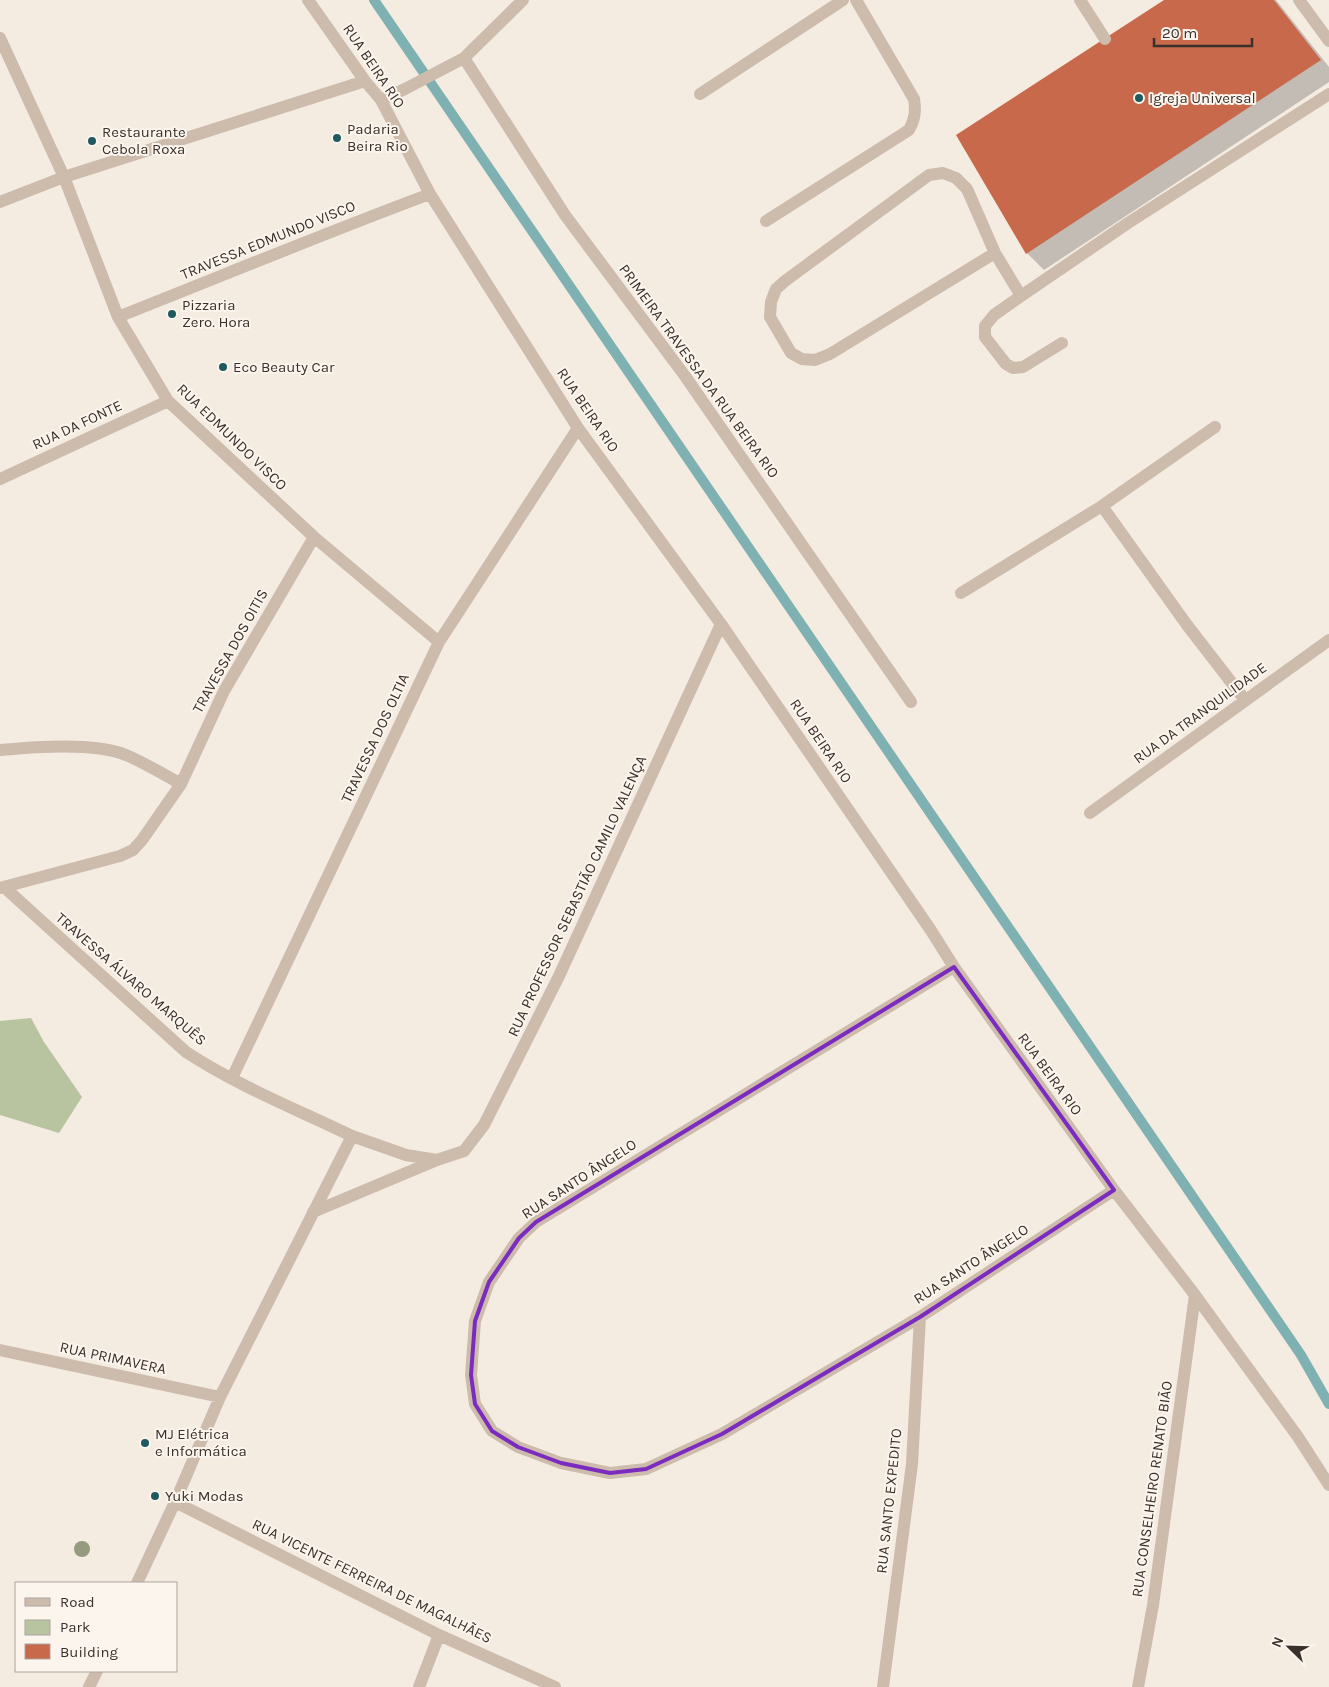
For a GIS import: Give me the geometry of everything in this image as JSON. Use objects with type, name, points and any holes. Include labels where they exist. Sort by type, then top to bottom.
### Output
[{"type":"street","name":"RUA BEIRA RIO","points":[[308,0],[365,81],[381,100],[430,194],[578,428],[721,624],[930,929],[954,967],[1114,1190],[1195,1295],[1298,1437],[1329,1485]]},
{"type":"street","points":[[381,100],[405,90],[460,60],[522,0]]},
{"type":"street","points":[[700,94],[843,0]]},
{"type":"street","points":[[766,222],[910,130],[914,121],[916,109],[914,98],[856,0]]},
{"type":"street","points":[[1080,0],[1104,39]]},
{"type":"street","points":[[1299,0],[1329,42]]},
{"type":"street","name":"RUA EDMUNDO VISCO","points":[[0,38],[64,178],[118,317],[168,401],[314,537],[439,642]]},
{"type":"street","name":"PRIMEIRA TRAVESSA DA RUA BEIRA RIO","points":[[460,60],[565,214],[685,376],[911,702]]},
{"type":"street","points":[[0,202],[64,178],[365,81]]},
{"type":"street","points":[[1062,343],[1023,367],[1013,368],[1006,364],[985,337],[985,326],[994,315],[1128,223],[1329,94]]},
{"type":"street","points":[[995,253],[830,354],[815,360],[802,359],[791,354],[770,317],[771,302],[776,289],[785,281],[929,175],[943,173],[956,178],[967,189],[995,253],[1021,296]]},
{"type":"street","name":"TRAVESSA EDMUNDO VISCO","points":[[118,317],[265,260],[331,231],[430,194]]},
{"type":"street","name":"RUA DA FONTE","points":[[0,479],[168,401]]},
{"type":"street","points":[[961,593],[1102,506],[1215,426]]},
{"type":"street","name":"TRAVESSA DOS OLTIA","points":[[232,1078],[439,642],[578,428]]},
{"type":"street","points":[[1102,506],[1187,625],[1245,700]]},
{"type":"street","name":"TRAVESSA DOS OITIS","points":[[2,888],[120,856],[134,850],[181,784],[224,690],[314,537]]},
{"type":"street","name":"RUA PROFESSOR SEBASTIÃO CAMILO VALENÇA","points":[[313,1212],[437,1160],[464,1151],[484,1125],[559,976],[721,624]]},
{"type":"street","name":"RUA DA TRANQUILIDADE","points":[[1090,814],[1329,640]]},
{"type":"street","points":[[0,750],[34,747],[102,748],[126,755],[181,784]]},
{"type":"street","name":"TRAVESSA ÁLVARO MARQUÊS","points":[[2,888],[186,1052],[207,1066],[352,1136]]},
{"type":"street","name":"RUA SANTO ÂNGELO","points":[[954,967],[536,1222],[519,1238],[489,1282],[475,1321],[471,1375],[475,1404],[492,1431],[518,1447],[561,1463],[610,1472],[646,1469],[722,1434],[920,1317],[1114,1190]]},
{"type":"street","points":[[138,1582],[220,1397],[352,1136]]},
{"type":"street","name":"RUA PROFESSOR SEBASTIÃO CAMILO VALENÇA","points":[[352,1136],[406,1156],[437,1160]]},
{"type":"street","name":"RUA CONSELHEIRO RENATO BIÃO","points":[[1138,1687],[1153,1605],[1195,1295]]},
{"type":"street","name":"RUA SANTO EXPEDITO","points":[[883,1687],[912,1464],[920,1317]]},
{"type":"street","name":"RUA PRIMAVERA","points":[[0,1350],[220,1397]]},
{"type":"street","name":"RUA VICENTE FERREIRA DE MAGALHÃES","points":[[175,1502],[439,1635],[555,1687]]},
{"type":"street","points":[[419,1687],[439,1635]]},
{"type":"street","points":[[90,1687],[97,1672]]},
{"type":"highlighted area","points":[[954,967],[1114,1190],[920,1317],[722,1434],[646,1469],[610,1473],[561,1463],[518,1447],[492,1431],[475,1404],[471,1375],[475,1321],[489,1282],[519,1238],[536,1222]]},
{"type":"green space","points":[[31,1018],[44,1042],[82,1097],[59,1133],[0,1115],[0,1021]]},
{"type":"building","name":"Igreja Universal","points":[[1164,0],[1274,0],[1321,60],[1026,254],[956,135]]},
{"type":"waterway","points":[[374,0],[1301,1355],[1329,1404]]},
{"type":"place","name":"Igreja Universal","points":[[1139,98]]},
{"type":"place","name":"Padaria Beira Rio","points":[[337,138]]},
{"type":"place","name":"Restaurante Cebola Roxa","points":[[92,141]]},
{"type":"place","name":"Pizzaria Zero. Hora","points":[[172,314]]},
{"type":"place","name":"Eco Beauty Car","points":[[223,367]]},
{"type":"place","name":"MJ Elétrica e Informática","points":[[145,1443]]},
{"type":"place","name":"Yuki Modas","points":[[155,1496]]}]
